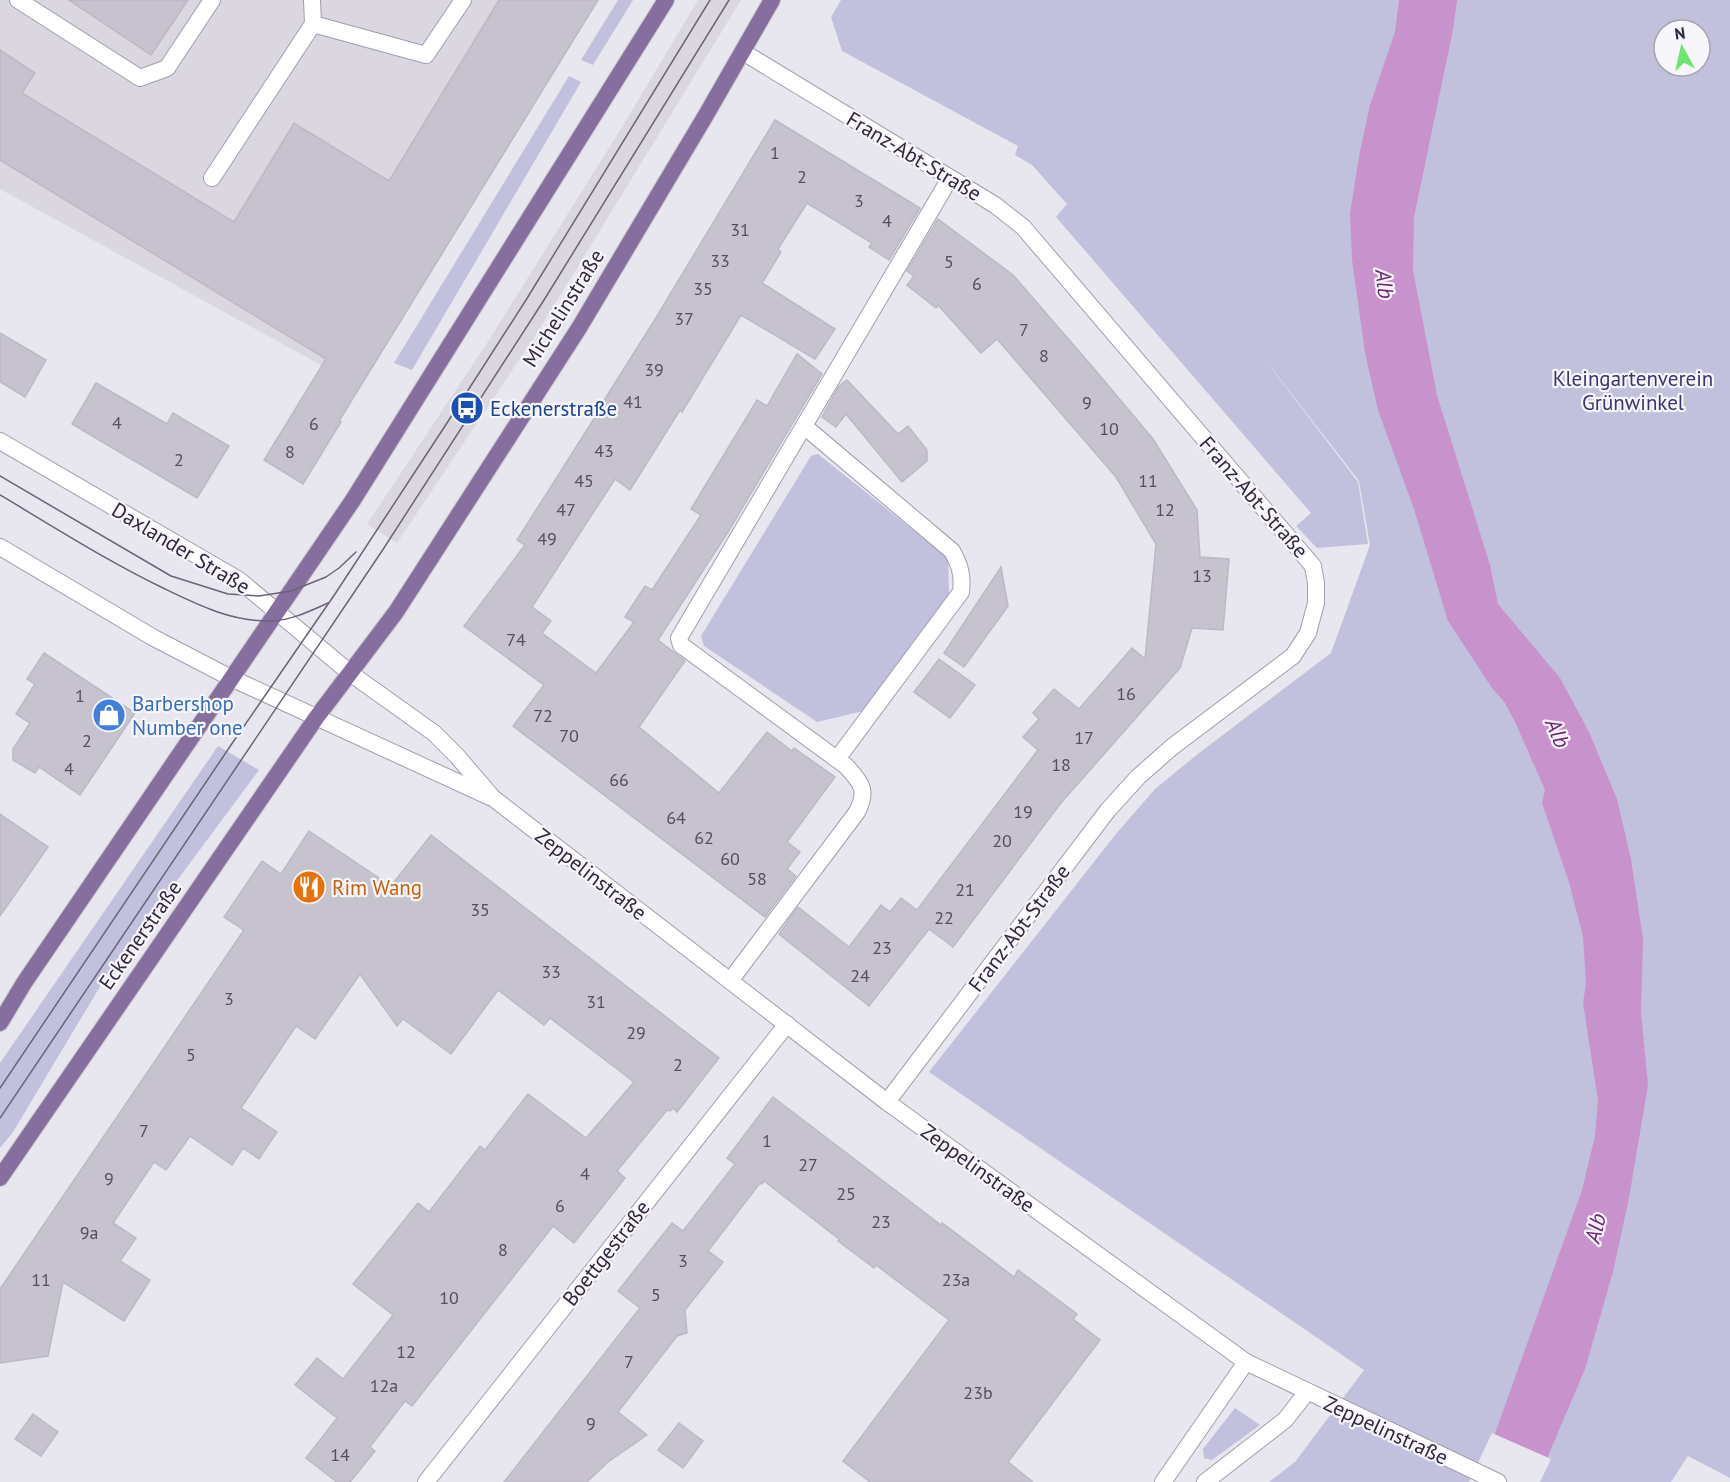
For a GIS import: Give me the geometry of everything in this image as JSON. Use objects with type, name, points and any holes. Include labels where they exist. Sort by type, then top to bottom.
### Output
[{"type":"main road","points":[[0,1023],[31,973],[352,500],[429,381],[666,0]]},
{"type":"main road","name":"Michelinstraße","points":[[316,718],[396,612],[579,328],[772,0]]},
{"type":"main road","name":"Eckenerstraße","points":[[0,1178],[316,718]]},
{"type":"street","points":[[18,0],[140,78],[167,68],[212,0]]},
{"type":"street","points":[[212,178],[313,24],[312,0]]},
{"type":"street","points":[[313,24],[426,55],[463,0]]},
{"type":"street","name":"Franz-Abt-Straße","points":[[743,52],[995,205],[1023,227],[1313,566],[1316,583],[1316,603],[1308,633],[1293,656],[1172,747],[1138,777],[1108,810],[887,1102]]},
{"type":"street","points":[[730,981],[857,812],[863,800],[863,790],[858,779],[837,759],[681,645],[679,638],[950,178]]},
{"type":"street","points":[[804,426],[952,551],[962,576],[961,592],[837,759]]},
{"type":"street","name":"Daxlander Straße","points":[[0,441],[239,580],[350,673]]},
{"type":"street","points":[[0,547],[154,638],[231,678]]},
{"type":"street","name":"Zeppelinstraße","points":[[350,673],[434,734],[457,756],[493,798],[887,1102],[1246,1362],[1456,1464],[1498,1482]]},
{"type":"street","name":"Zeppelinstraße","points":[[231,678],[493,798]]},
{"type":"street","name":"Boettgestraße","points":[[426,1482],[787,1024]]},
{"type":"street","points":[[1163,1482],[1246,1362]]},
{"type":"street","points":[[1204,1482],[1285,1420],[1307,1392]]},
{"type":"shaded area","points":[[0,0],[598,0],[361,387],[0,189]]},
{"type":"shaded area","points":[[698,0],[741,0],[539,330],[397,543],[367,524],[489,340]]},
{"type":"green space","points":[[618,0],[633,0],[593,65],[581,60]]},
{"type":"green space","name":"Kleingartenverein Grünwinkel","points":[[841,0],[1730,0],[1730,1478],[1688,1456],[1671,1482],[1269,1482],[1295,1462],[1364,1370],[929,1072],[1115,835],[1155,789],[1331,653],[1370,545],[1359,481],[1256,348],[1358,482],[1368,544],[1317,548],[1296,526],[1311,513],[1056,217],[1067,204],[1032,165],[1015,155],[1018,146],[842,51],[831,17]]},
{"type":"green space","points":[[569,76],[581,82],[412,370],[394,363]]},
{"type":"green space","points":[[818,454],[948,558],[949,594],[864,711],[817,722],[704,646],[701,636],[811,456]]},
{"type":"green space","points":[[218,746],[259,770],[107,975],[13,1132],[0,1148],[0,1063]]},
{"type":"green space","points":[[1235,1408],[1260,1425],[1212,1460],[1204,1458],[1203,1449]]},
{"type":"water","name":"Alb","points":[[1399,0],[1457,0],[1453,30],[1414,217],[1413,270],[1437,395],[1490,565],[1498,604],[1560,678],[1589,732],[1617,799],[1631,859],[1643,939],[1641,1012],[1648,1085],[1629,1198],[1613,1272],[1585,1369],[1537,1482],[1493,1439],[1582,1190],[1595,1136],[1598,1100],[1583,1003],[1586,983],[1583,937],[1569,882],[1542,803],[1545,790],[1505,703],[1492,688],[1448,621],[1414,509],[1378,410],[1365,353],[1352,260],[1350,214],[1370,105],[1395,32]]},
{"type":"pier","points":[[1492,1433],[1551,1459],[1540,1482],[1469,1482]]},
{"type":"building","points":[[69,0],[188,0],[151,55]]},
{"type":"building","points":[[499,0],[598,0],[339,421],[341,422],[303,484],[264,460],[326,359],[0,160],[0,50],[35,73],[22,93],[234,222],[294,123],[389,181]]},
{"type":"building","points":[[775,120],[920,208],[889,260],[869,247],[872,243],[807,203],[778,249],[781,252],[762,283],[835,329],[815,359],[741,315],[682,412],[680,410],[630,490],[615,479],[532,607],[551,621],[542,633],[596,673],[634,622],[625,617],[645,586],[652,590],[701,515],[691,509],[757,400],[767,406],[797,354],[822,374],[728,532],[658,640],[685,661],[639,727],[719,793],[767,732],[792,751],[794,748],[835,777],[787,842],[800,852],[787,869],[796,876],[765,917],[513,726],[544,685],[464,626],[525,545],[517,540],[604,403]]},
{"type":"building","points":[[938,219],[1013,275],[1153,439],[1197,510],[1200,557],[1229,559],[1223,630],[1192,628],[1180,668],[1060,804],[953,947],[929,929],[869,1006],[779,934],[798,907],[849,947],[881,905],[890,912],[901,898],[917,910],[1038,750],[1023,737],[1039,719],[1033,713],[1054,689],[1079,709],[1132,648],[1145,659],[1156,544],[1116,477],[997,339],[981,353],[938,305],[936,308],[907,285],[914,276],[907,271]]},
{"type":"building","points":[[0,333],[46,360],[25,397],[0,382]]},
{"type":"building","points":[[847,380],[898,434],[908,426],[927,450],[927,461],[902,482],[846,414],[836,427],[822,417],[839,386]]},
{"type":"building","points":[[96,383],[167,424],[173,413],[229,446],[197,498],[72,424]]},
{"type":"building","points":[[1001,567],[1008,606],[964,667],[944,653]]},
{"type":"building","points":[[44,653],[135,713],[80,795],[39,767],[35,773],[13,760],[13,749],[30,723],[16,714],[35,684],[27,679]]},
{"type":"building","points":[[939,659],[975,685],[950,718],[914,692]]},
{"type":"building","points":[[0,814],[48,847],[0,916]]},
{"type":"building","points":[[309,831],[391,886],[431,835],[719,1058],[677,1112],[673,1108],[670,1111],[667,1110],[617,1171],[625,1178],[574,1243],[553,1226],[412,1406],[405,1401],[370,1447],[375,1451],[350,1482],[337,1482],[306,1458],[337,1418],[295,1385],[317,1358],[343,1379],[393,1315],[353,1284],[418,1203],[429,1212],[480,1146],[485,1150],[528,1094],[586,1138],[634,1082],[550,1018],[544,1025],[498,990],[451,1054],[403,1019],[397,1026],[360,974],[315,1039],[296,1026],[241,1108],[277,1132],[259,1159],[243,1148],[232,1165],[190,1136],[166,1170],[154,1162],[113,1223],[136,1238],[120,1261],[150,1280],[124,1321],[63,1282],[48,1356],[0,1363],[0,1289],[244,930],[224,917],[262,861],[281,874]]},
{"type":"building","points":[[773,1097],[941,1225],[942,1223],[1014,1277],[1018,1270],[1077,1314],[1073,1319],[1100,1340],[1008,1462],[1033,1482],[870,1482],[843,1461],[949,1320],[876,1265],[874,1268],[838,1241],[839,1239],[764,1181],[760,1183],[708,1251],[723,1262],[685,1310],[687,1333],[677,1336],[618,1412],[647,1435],[608,1462],[587,1482],[504,1482],[640,1308],[618,1291],[672,1223],[683,1231],[735,1164],[727,1158]]},
{"type":"building","points":[[33,1414],[58,1432],[41,1456],[15,1439]]},
{"type":"building","points":[[679,1423],[703,1441],[683,1468],[658,1450]]},
{"type":"tram line","points":[[0,1088],[335,594],[447,423],[526,300],[710,0]]},
{"type":"tram line","points":[[0,1118],[382,551],[544,300],[729,0]]},
{"type":"tram line","points":[[0,476],[171,576],[228,594],[259,596],[291,591],[326,577],[356,552]]},
{"type":"tram line","points":[[0,495],[122,567],[216,611],[243,619],[272,621],[294,617],[328,603]]},
{"type":"place","name":"Eckenerstraße","points":[[467,408]]},
{"type":"place","name":"Barbershop Number one","points":[[109,715]]},
{"type":"place","name":"Rim Wang","points":[[309,887]]}]
